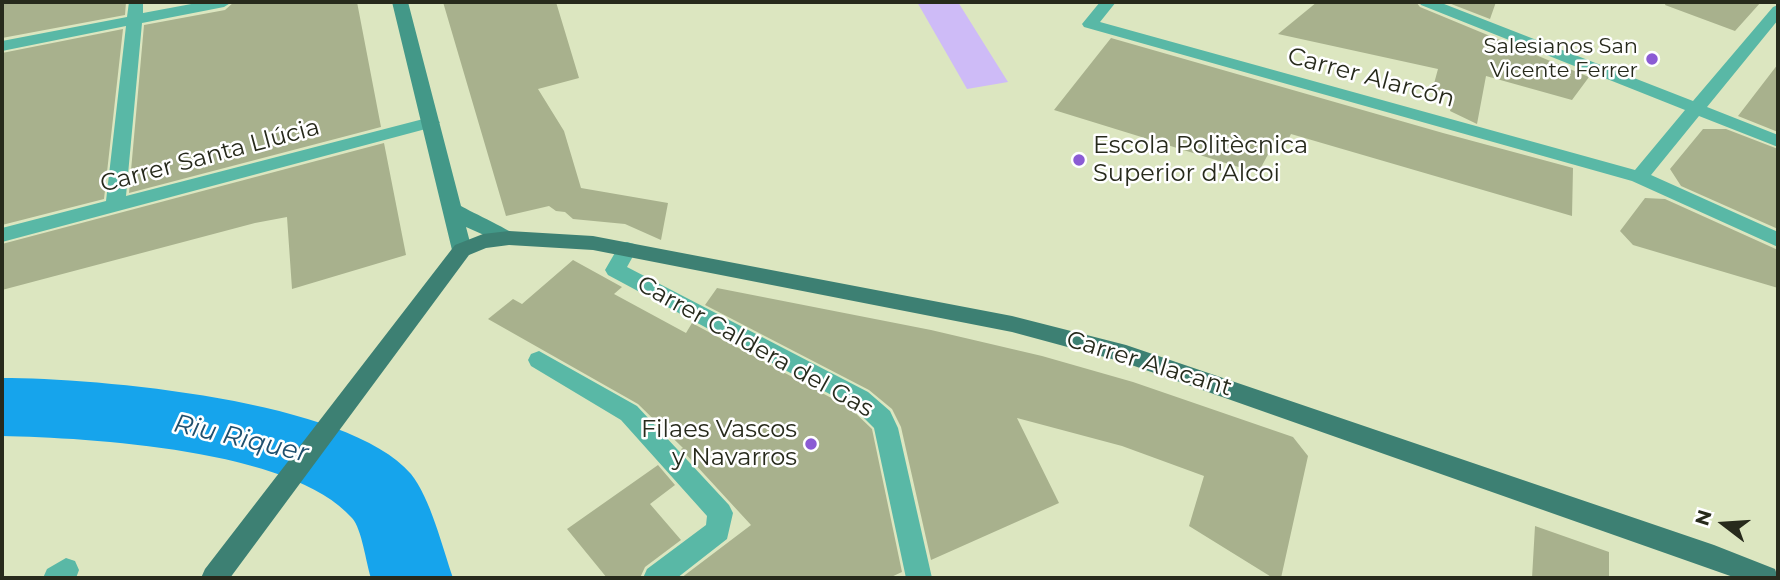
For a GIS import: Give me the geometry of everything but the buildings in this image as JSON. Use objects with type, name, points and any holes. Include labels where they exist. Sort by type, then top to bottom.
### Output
[{"type":"main road","points":[[214,578],[462,250],[400,2]]},
{"type":"main road","name":"Carrer Alacant","points":[[453,210],[479,226],[509,238]]},
{"type":"main road","name":"Carrer Alacant","points":[[462,250],[483,241],[509,238],[560,240],[627,249],[1012,324],[1113,350],[1551,500],[1766,578]]},
{"type":"street","points":[[2,46],[135,11],[224,2]]},
{"type":"street","name":"Carrer Alarcón","points":[[1108,2],[1090,24],[1639,177],[1778,240]]},
{"type":"street","points":[[1426,2],[1778,141]]},
{"type":"street","points":[[1639,177],[1778,10]]},
{"type":"street","points":[[115,206],[135,11]]},
{"type":"street","name":"Carrer Santa Llúcia","points":[[2,235],[431,122]]},
{"type":"street","name":"Carrer Caldera del Gas","points":[[627,249],[615,270],[860,400],[882,418],[919,578]]},
{"type":"street","points":[[539,359],[629,413],[720,513],[718,531],[656,578]]},
{"type":"shaded area","points":[[917,2],[958,2],[1008,82],[967,89]]},
{"type":"waterway","name":"Riu Riquer","points":[[2,407],[88,410],[205,426],[264,439],[316,455],[358,474],[384,498],[396,525],[412,578]]},
{"type":"place","name":"Salesianos San Vicente Ferrer","points":[[1652,59]]},
{"type":"place","name":"Escola Politècnica Superior d'Alcoi","points":[[1079,160]]},
{"type":"place","name":"Filaes Vascos y Navarros","points":[[811,444]]}]
